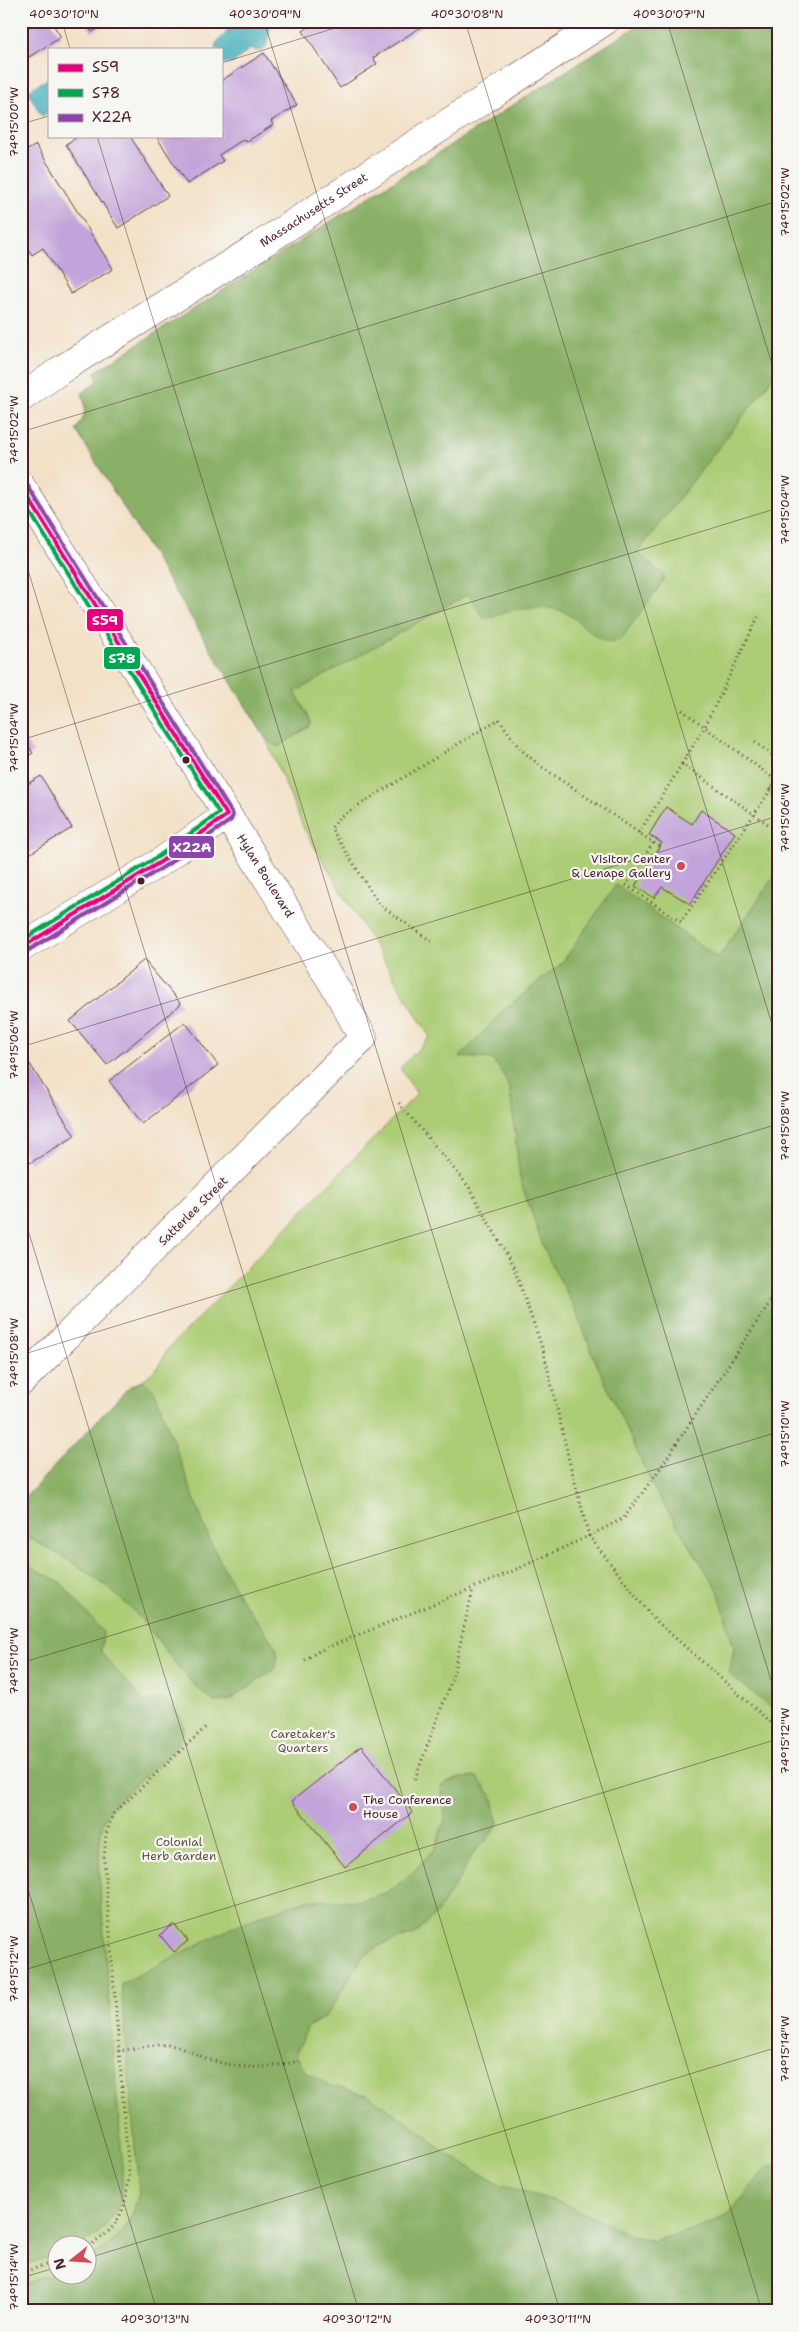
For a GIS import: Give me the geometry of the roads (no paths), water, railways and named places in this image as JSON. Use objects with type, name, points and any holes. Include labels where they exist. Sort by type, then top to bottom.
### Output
[{"type":"street","name":"Massachusetts Street","points":[[21,398],[62,369],[246,254],[605,21]]},
{"type":"street","name":"Hylan Boulevard","points":[[21,486],[337,990],[363,1038]]},
{"type":"street","points":[[21,948],[162,861],[227,815]]},
{"type":"street","name":"Satterlee Street","points":[[21,1382],[363,1038]]},
{"type":"water","points":[[231,21],[268,21],[271,24],[266,48],[260,51],[250,49],[232,64],[222,63],[222,48],[215,48],[216,43],[226,33]]},
{"type":"water","points":[[48,79],[48,113],[42,116],[27,91]]},
{"type":"place","name":"Visitor Center & Lenape Gallery","points":[[681,866]]},
{"type":"place","name":"The Conference House","points":[[353,1807]]},
{"type":"park label","name":"Caretaker's Quarters","points":[[303,1741]]},
{"type":"park label","name":"Colonial Herb Garden","points":[[179,1849]]}]
